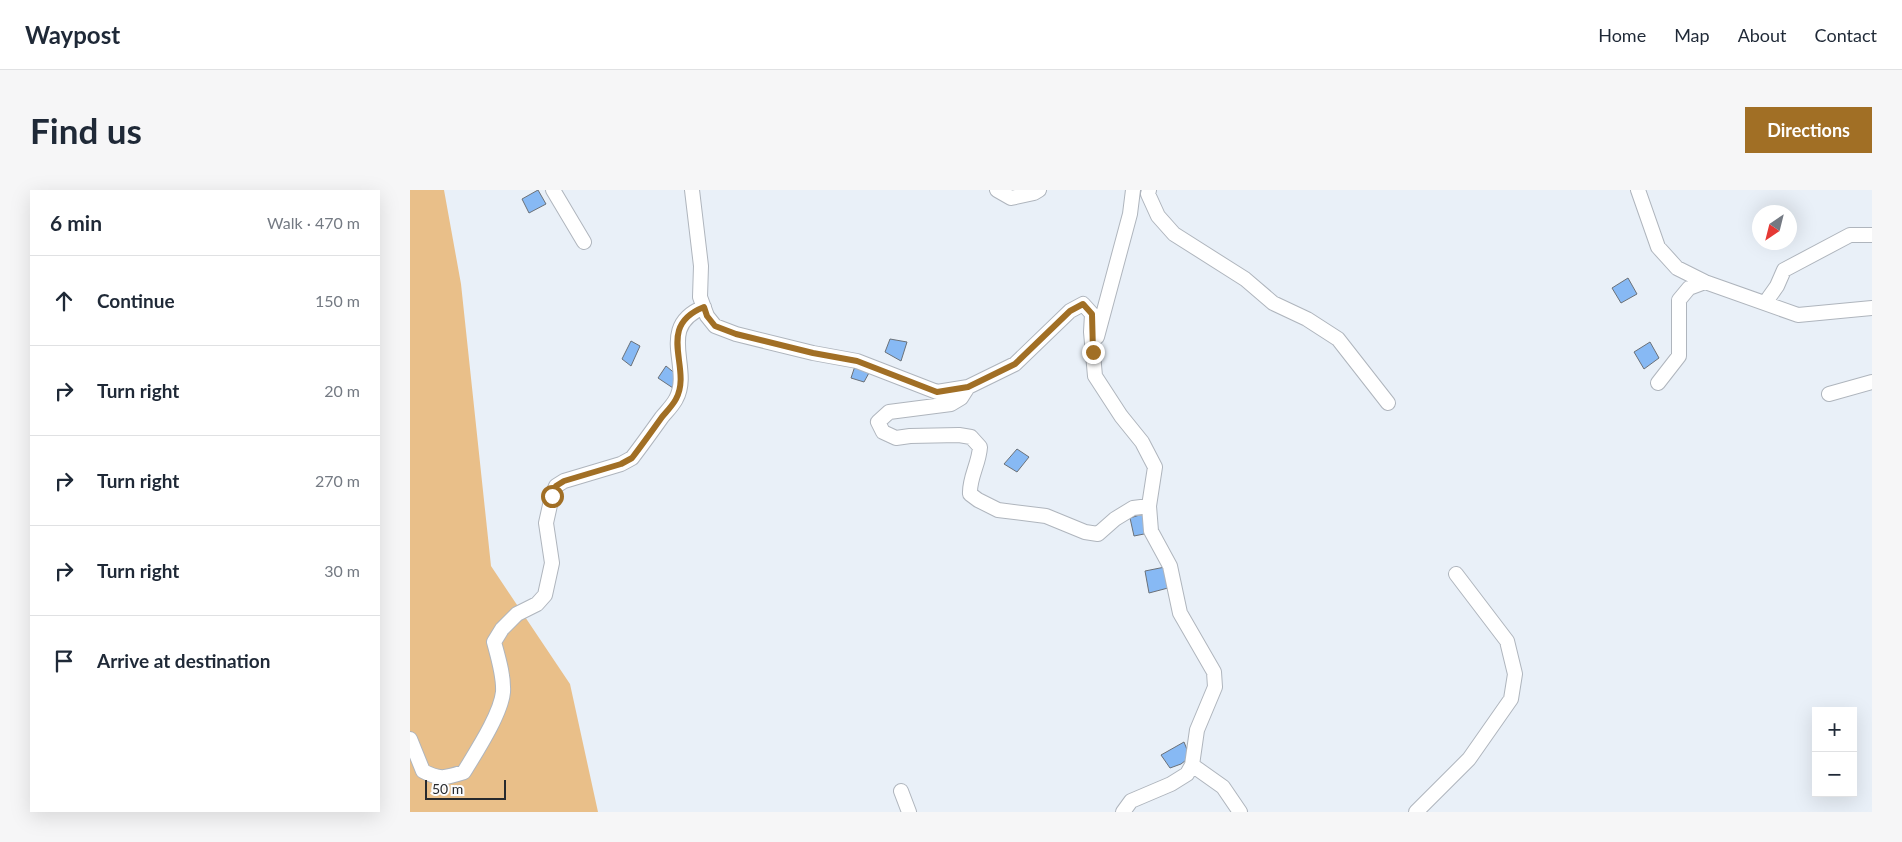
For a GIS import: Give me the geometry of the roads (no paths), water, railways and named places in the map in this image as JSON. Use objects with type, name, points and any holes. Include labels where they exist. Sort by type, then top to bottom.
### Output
[{"type":"street","points":[[553,190],[584,242]]},
{"type":"street","points":[[692,190],[701,266],[700,298],[707,316],[715,326],[736,334],[813,353],[857,361],[937,392],[968,387],[1015,364],[1070,311],[1083,304],[1092,314],[1096,376],[1121,416],[1142,442],[1155,467],[1149,506],[1151,530],[1170,566],[1180,613],[1214,672],[1215,687],[1197,730],[1192,765],[1187,774],[1171,784],[1132,801],[1123,812]]},
{"type":"street","points":[[996,190],[1011,198],[1034,193],[1039,190]]},
{"type":"street","points":[[1093,352],[1130,214],[1133,190]]},
{"type":"street","points":[[1149,190],[1148,194],[1158,216],[1174,234],[1245,279],[1274,303],[1307,319],[1338,339],[1388,403]]},
{"type":"street","points":[[1638,190],[1658,247],[1677,268],[1705,282],[1798,315],[1872,308]]},
{"type":"street","points":[[1765,303],[1777,286],[1784,270],[1850,235],[1872,235]]},
{"type":"street","points":[[1658,383],[1679,356],[1679,300],[1688,288],[1705,282]]},
{"type":"street","points":[[410,739],[423,771],[436,778],[447,778],[464,772],[500,705],[503,690],[500,662],[494,642],[502,629],[517,614],[537,604],[545,595],[552,563],[546,523],[556,486],[564,481],[621,464],[632,458],[676,398],[682,384],[677,343],[683,321],[692,311],[704,307]]},
{"type":"street","points":[[1829,394],[1872,382]]},
{"type":"street","points":[[968,387],[961,398],[951,404],[889,412],[878,422],[883,432],[896,438],[959,435],[971,437],[980,447],[980,459],[969,484],[970,494],[998,510],[1046,516],[1085,532],[1098,534],[1133,508],[1149,506]]},
{"type":"street","points":[[1416,812],[1469,759],[1511,699],[1515,674],[1507,641],[1456,574]]},
{"type":"street","points":[[1192,765],[1222,787],[1240,812]]},
{"type":"street","points":[[901,791],[909,812]]}]
